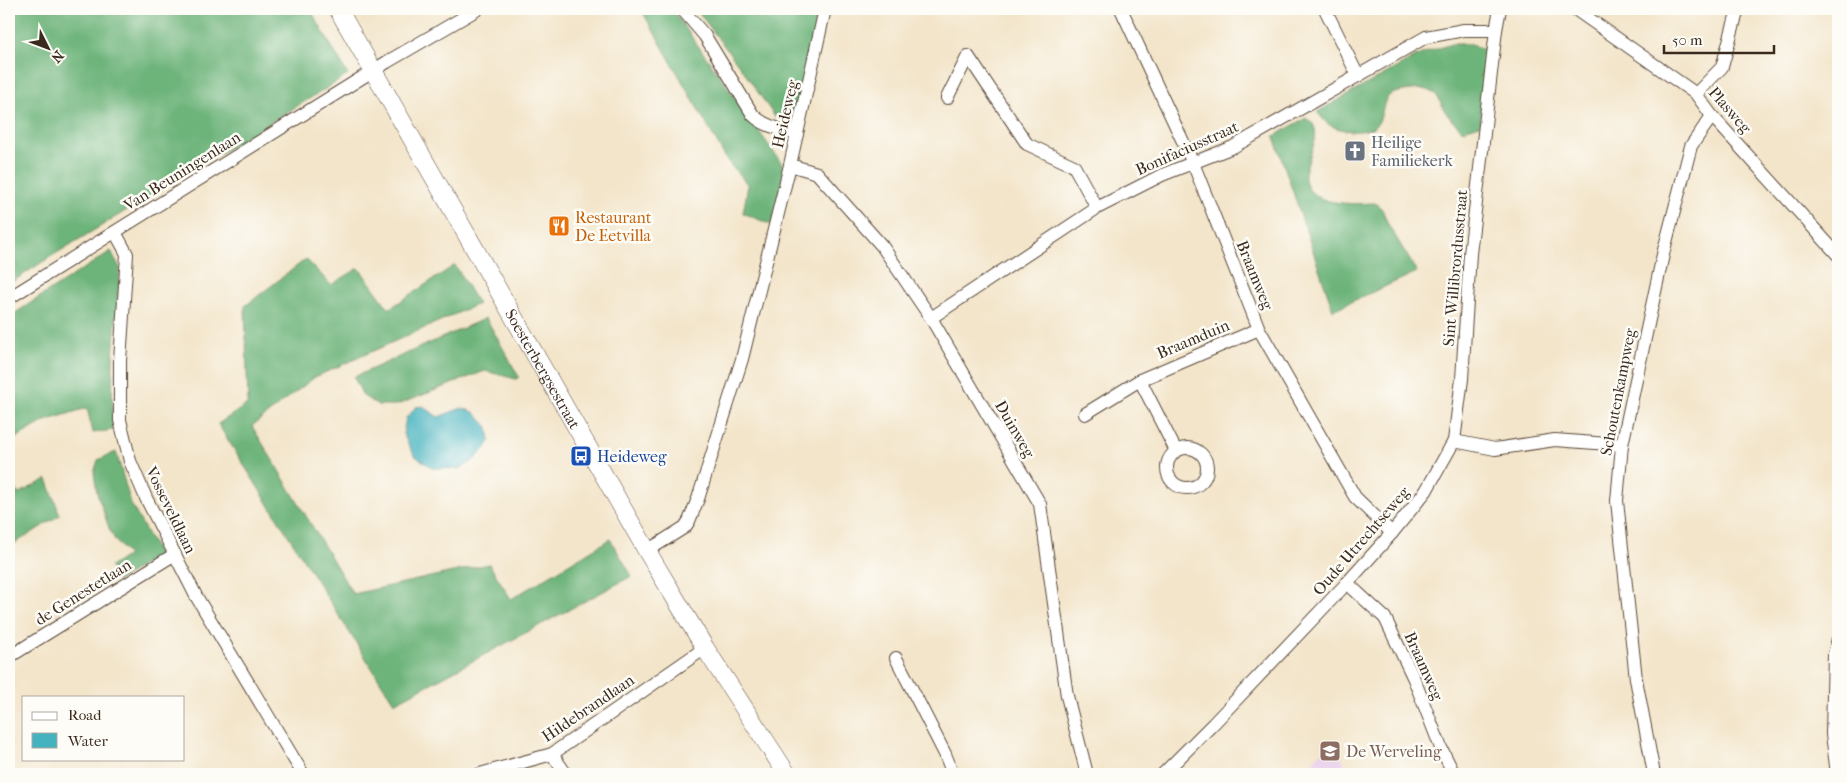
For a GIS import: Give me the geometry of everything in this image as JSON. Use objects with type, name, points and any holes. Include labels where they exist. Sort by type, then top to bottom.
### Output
[{"type":"main road","name":"Soesterbergsestraat","points":[[338,9],[647,551],[705,648],[787,774]]},
{"type":"street","name":"Van Beuningenlaan","points":[[9,298],[373,71],[478,9]]},
{"type":"street","points":[[682,9],[705,36],[753,115],[760,122],[768,126],[797,134]]},
{"type":"street","name":"Heideweg","points":[[647,551],[685,526],[694,509],[742,359],[790,165],[825,9]]},
{"type":"street","name":"Braamweg","points":[[1121,9],[1193,163],[1259,329],[1355,497],[1392,533]]},
{"type":"street","points":[[1325,9],[1358,76]]},
{"type":"street","name":"Sint Willibrordusstraat","points":[[1454,442],[1462,379],[1470,254],[1500,9]]},
{"type":"street","name":"Plasweg","points":[[1576,9],[1696,94],[1712,116],[1838,255]]},
{"type":"street","points":[[1696,94],[1722,67],[1738,9]]},
{"type":"street","name":"Bonifaciusstraat","points":[[931,318],[1097,208],[1162,175],[1233,147],[1426,37],[1464,30],[1496,30]]},
{"type":"street","points":[[947,98],[968,56],[1027,144],[1074,166],[1097,208]]},
{"type":"street","name":"Schoutenkampweg","points":[[1654,774],[1636,679],[1617,501],[1622,445],[1664,250],[1691,146],[1712,116]]},
{"type":"street","name":"Duinweg","points":[[790,165],[817,173],[882,246],[931,318],[1040,504],[1067,696],[1087,774]]},
{"type":"street","name":"Vosseveldlaan","points":[[115,232],[127,254],[120,361],[120,420],[130,461],[196,596],[303,774]]},
{"type":"street","name":"Braamduin","points":[[1085,414],[1140,380],[1259,329]]},
{"type":"street","points":[[1140,380],[1176,452]]},
{"type":"street","points":[[1454,442],[1495,449],[1555,440],[1622,445]]},
{"type":"street","name":"Oude Utrechtseweg","points":[[1162,774],[1213,724],[1392,533],[1426,491],[1454,442]]},
{"type":"street","name":"de Genestetlaan","points":[[9,657],[174,554]]},
{"type":"street","name":"Braamweg","points":[[1347,583],[1385,618],[1414,678],[1441,748],[1454,774]]},
{"type":"street","points":[[1837,774],[1832,734],[1834,654],[1838,639]]},
{"type":"street","name":"Hildebrandlaan","points":[[480,774],[552,754],[705,648]]},
{"type":"street","points":[[896,658],[945,754],[953,774]]},
{"type":"street","points":[[552,754],[566,774]]},
{"type":"shaded area","name":"De Werveling","points":[[1332,740],[1344,762],[1347,774],[1302,774]]},
{"type":"green space","points":[[9,9],[310,9],[348,75],[9,284]]},
{"type":"green space","points":[[641,9],[672,9],[785,168],[772,225],[743,213],[748,185],[728,162]]},
{"type":"green space","points":[[696,9],[820,9],[797,117],[786,120],[775,117],[744,72]]},
{"type":"green space","points":[[1451,44],[1468,44],[1488,50],[1480,125],[1463,130],[1445,111],[1435,94],[1425,89],[1403,91],[1390,95],[1385,101],[1378,123],[1374,127],[1362,131],[1348,131],[1335,127],[1326,123],[1317,112],[1419,55]]},
{"type":"green space","points":[[1306,118],[1311,122],[1315,130],[1314,145],[1305,173],[1308,188],[1314,195],[1334,202],[1375,203],[1382,209],[1388,224],[1417,272],[1333,310],[1274,136]]},
{"type":"green space","points":[[111,251],[120,268],[113,357],[113,430],[93,433],[87,408],[45,421],[9,442],[9,317]]},
{"type":"green space","points":[[306,259],[331,285],[359,268],[389,309],[455,265],[478,304],[315,377],[252,426],[353,594],[489,564],[511,599],[610,539],[632,576],[394,703],[218,424],[248,404],[245,306]]},
{"type":"green space","points":[[486,318],[519,377],[516,379],[485,371],[397,405],[378,405],[363,396],[354,377]]},
{"type":"green space","points":[[116,452],[131,504],[159,555],[118,581],[110,567],[128,555],[115,540],[109,528],[97,493],[94,473],[98,460]]},
{"type":"green space","points":[[9,479],[18,494],[47,479],[60,515],[9,547]]},
{"type":"water","points":[[423,406],[438,417],[462,408],[474,412],[488,427],[490,441],[486,448],[472,462],[459,469],[432,468],[414,455],[403,434],[406,418],[416,407]]},
{"type":"place","name":"Heilige Familiekerk","points":[[1355,151]]},
{"type":"place","name":"Restaurant De Eetvilla","points":[[559,226]]},
{"type":"place","name":"Heideweg","points":[[581,456]]},
{"type":"place","name":"De Werveling","points":[[1330,751]]}]
